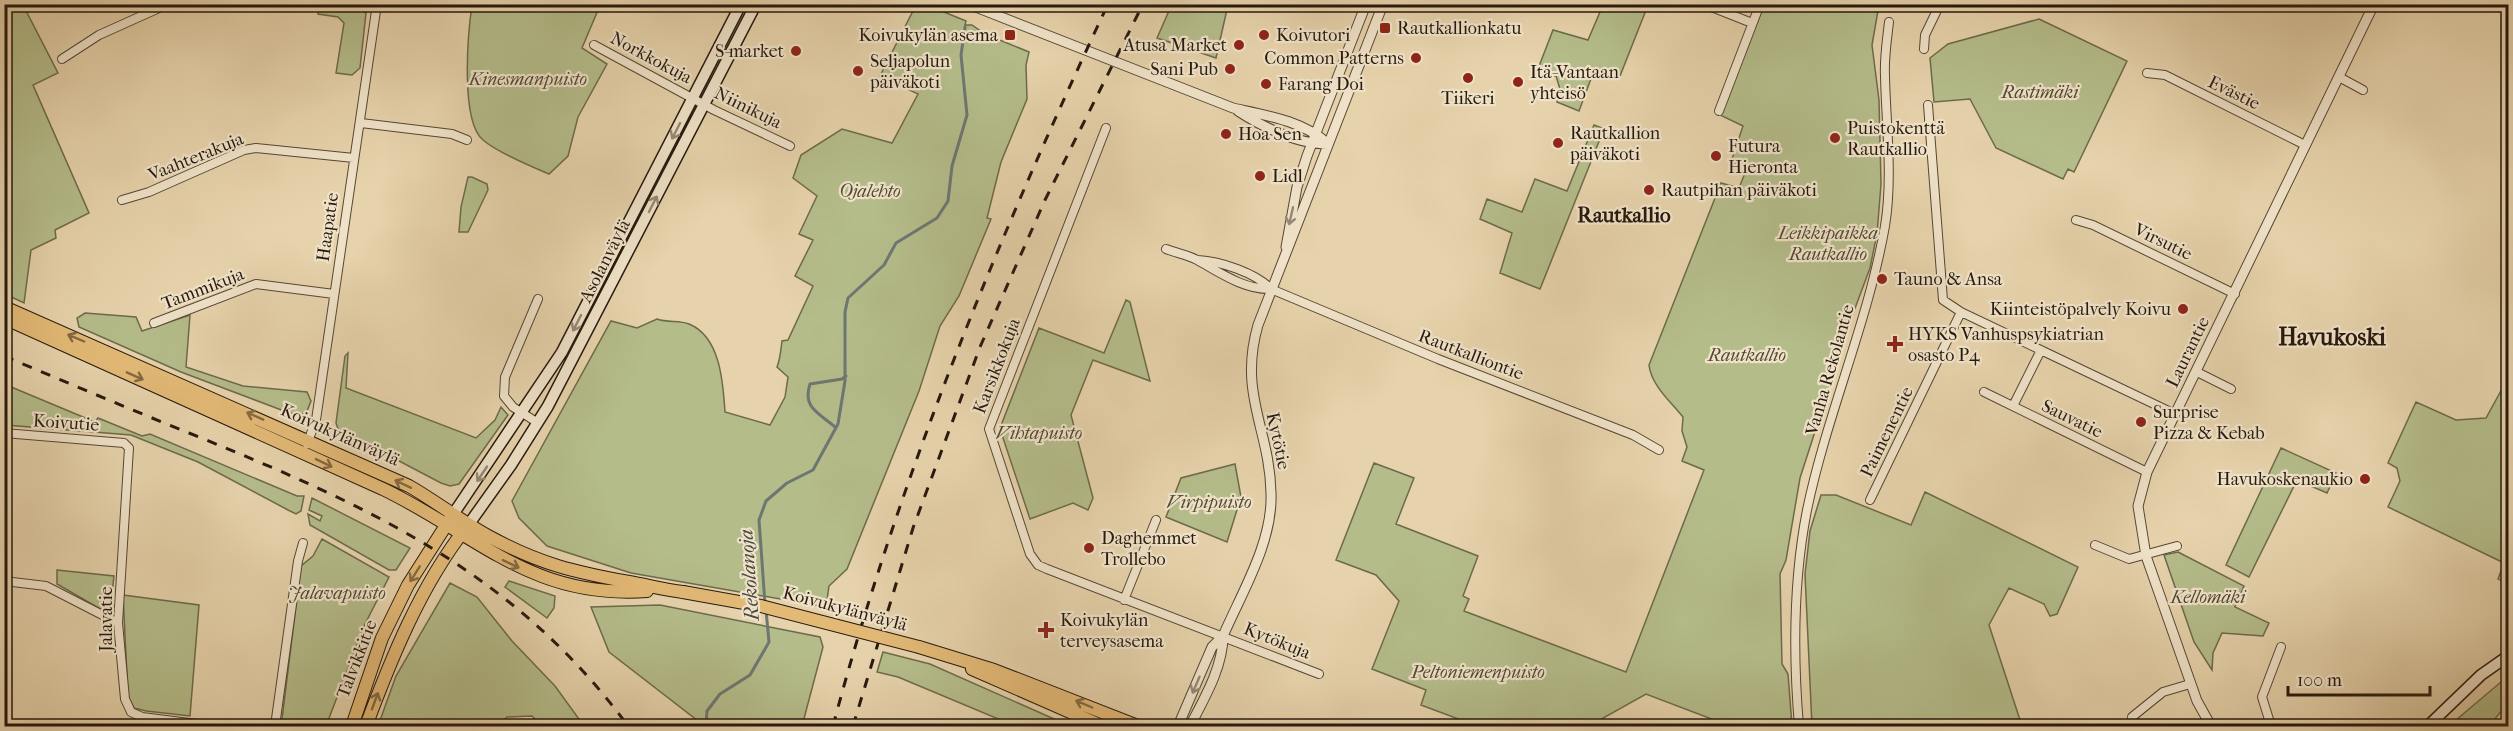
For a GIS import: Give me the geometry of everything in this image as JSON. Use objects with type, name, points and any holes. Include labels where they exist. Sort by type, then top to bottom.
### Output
[{"type":"main road","name":"Asolanväylä","points":[[454,513],[562,352],[741,4]]},
{"type":"main road","name":"Asolanväylä","points":[[469,524],[538,423],[756,4]]},
{"type":"main road","name":"Koivukylänväylä","points":[[4,307],[305,447],[397,496],[505,561],[535,574],[567,584],[606,591],[683,592],[802,616],[919,647],[994,670],[1138,726]]},
{"type":"main road","name":"Koivukylänväylä","points":[[4,318],[305,447],[409,486],[524,555],[561,569],[660,590]]},
{"type":"main road","name":"Talvikkitie","points":[[351,726],[382,638],[408,585],[454,513]]},
{"type":"main road","name":"Talvikkitie","points":[[366,726],[402,638],[430,584],[469,524]]},
{"type":"main road","points":[[2428,726],[2481,675],[2508,656]]},
{"type":"main road","name":"Koivukylänväylä","points":[[949,657],[990,678],[1102,726]]},
{"type":"street","points":[[62,59],[99,34],[168,4]]},
{"type":"street","name":"Haapatie","points":[[305,447],[316,420],[377,4]]},
{"type":"street","points":[[968,4],[1233,108],[1258,113],[1315,132],[1328,144]]},
{"type":"street","name":"Kytötie","points":[[1286,249],[1297,187],[1311,144],[1366,4]]},
{"type":"street","name":"Kytötie","points":[[1190,726],[1220,660],[1223,636],[1268,530],[1271,510],[1269,472],[1252,396],[1251,357],[1258,325],[1286,249],[1298,228],[1383,4]]},
{"type":"street","points":[[1704,4],[1752,23]]},
{"type":"street","points":[[1719,111],[1760,4]]},
{"type":"street","points":[[1924,49],[1925,34],[1940,4]]},
{"type":"street","name":"Laurantie","points":[[2211,726],[2190,684],[2146,556],[2138,506],[2147,472],[2374,4]]},
{"type":"street","name":"Vanha Rekolantie","points":[[1799,726],[1796,629],[1799,567],[1807,511],[1877,266],[1885,223],[1888,183],[1885,73],[1889,22]]},
{"type":"street","name":"Norkkokuja","points":[[594,45],[693,98]]},
{"type":"street","name":"Evästie","points":[[2147,73],[2165,75],[2305,145]]},
{"type":"street","points":[[2339,77],[2363,90]]},
{"type":"street","name":"Niinikuja","points":[[693,98],[790,146]]},
{"type":"street","points":[[1928,105],[1940,295],[1947,305],[2175,414]]},
{"type":"street","points":[[1233,108],[1254,122],[1311,144],[1328,144]]},
{"type":"street","points":[[361,123],[452,134],[467,140]]},
{"type":"street","name":"Karsikkokuja","points":[[1106,128],[989,429],[1032,560],[1047,569],[1124,600],[1223,636]]},
{"type":"street","name":"Vaahterakuja","points":[[122,200],[149,192],[244,150],[256,148],[354,158]]},
{"type":"street","name":"Virsutie","points":[[2076,220],[2093,225],[2235,294]]},
{"type":"street","name":"Rautkalliontie","points":[[1166,249],[1197,260],[1213,262],[1263,281],[1271,289],[1438,359],[1623,431],[1659,450]]},
{"type":"street","name":"Tammikuja","points":[[154,323],[256,284],[334,294]]},
{"type":"street","points":[[538,299],[505,377],[504,396],[538,423]]},
{"type":"street","name":"Paimenentie","points":[[1870,500],[1961,312]]},
{"type":"street","points":[[2013,406],[2041,350]]},
{"type":"street","points":[[2197,372],[2231,390]]},
{"type":"street","name":"Sauvatie","points":[[1984,392],[2147,472]]},
{"type":"street","name":"Koivutie","points":[[4,433],[124,443]]},
{"type":"street","name":"Jalavatie","points":[[124,443],[129,448],[129,459],[118,623],[125,699],[131,712],[142,717],[213,726]]},
{"type":"street","points":[[1124,600],[1156,520]]},
{"type":"street","points":[[275,726],[298,561],[303,543]]},
{"type":"street","points":[[2095,544],[2128,559],[2177,546]]},
{"type":"street","points":[[4,581],[46,586],[118,623]]},
{"type":"street","name":"Kytötie","points":[[1178,726],[1212,647],[1223,636]]},
{"type":"street","name":"Kytökuja","points":[[1223,636],[1319,674]]},
{"type":"street","points":[[2271,726],[2262,697],[2281,647]]},
{"type":"street","points":[[2132,717],[2163,692],[2190,684]]},
{"type":"green space","points":[[5,4],[23,5],[58,73],[33,85],[89,213],[55,230],[56,238],[31,250],[24,303],[5,294]]},
{"type":"green space","points":[[319,4],[353,5],[366,13],[360,68],[352,75],[336,73],[344,23],[338,17],[318,14]]},
{"type":"green space","name":"Kinesmanpuisto","points":[[594,4],[598,10],[582,48],[607,64],[578,117],[568,156],[549,174],[497,150],[483,140],[476,130],[471,115],[467,76],[472,5]]},
{"type":"green space","points":[[1172,4],[1228,5],[1216,58],[1157,38]]},
{"type":"green space","name":"Ojalehto","points":[[916,5],[927,5],[966,21],[965,25],[972,25],[985,34],[1029,52],[1026,65],[1027,99],[1001,162],[987,218],[991,219],[959,296],[940,326],[919,391],[847,569],[829,586],[826,607],[631,573],[547,546],[519,518],[512,501],[611,321],[637,328],[657,319],[689,324],[700,330],[708,339],[718,362],[725,412],[770,425],[785,397],[788,377],[777,367],[782,341],[788,340],[813,286],[795,276],[813,240],[799,234],[817,196],[793,178],[801,155],[842,129],[892,143],[918,94],[880,76]]},
{"type":"green space","points":[[1603,5],[1648,5],[1620,76],[1595,68],[1579,111],[1557,102],[1560,89],[1556,76],[1536,74],[1553,30],[1588,40]]},
{"type":"green space","name":"Rautkallio","points":[[1764,5],[1879,5],[1872,45],[1879,100],[1881,184],[1877,234],[1870,268],[1800,478],[1786,560],[1780,574],[1782,664],[1788,674],[1792,726],[1730,726],[1646,694],[1589,726],[1477,726],[1421,705],[1426,690],[1372,669],[1399,601],[1376,575],[1336,560],[1374,463],[1414,478],[1396,524],[1478,556],[1463,596],[1469,599],[1464,611],[1626,672],[1704,470],[1682,461],[1687,447],[1682,431],[1683,417],[1657,386],[1649,365],[1721,183],[1739,188],[1747,168],[1731,162],[1743,126],[1720,115]]},
{"type":"green space","name":"Rastimäki","points":[[2039,19],[2127,61],[2074,172],[2068,169],[2063,179],[1996,148],[1970,99],[1934,102],[1930,58],[1948,44]]},
{"type":"green space","points":[[1594,125],[1604,129],[1540,289],[1500,273],[1512,233],[1480,219],[1487,199],[1522,212],[1535,179],[1567,191]]},
{"type":"green space","points":[[468,177],[487,184],[488,190],[468,232],[459,232],[461,207]]},
{"type":"green space","name":"Vihtapuisto","points":[[1126,300],[1130,302],[1150,381],[1093,360],[1071,415],[1093,498],[1088,510],[1073,503],[1030,519],[1001,432],[1002,423],[1039,328],[1104,353]]},
{"type":"green space","points":[[85,313],[136,317],[142,331],[190,315],[186,367],[243,386],[307,392],[311,401],[307,411],[300,416],[284,411],[181,372],[79,327],[77,318]]},
{"type":"green space","points":[[348,353],[346,388],[476,438],[495,420],[501,407],[508,415],[459,484],[450,486],[441,483],[338,429],[336,423],[345,356]]},
{"type":"green space","points":[[2508,378],[2508,584],[2498,579],[2504,563],[2388,507],[2400,481],[2397,468],[2388,463],[2416,402],[2456,420],[2486,418]]},
{"type":"green space","points":[[4,384],[95,422],[98,418],[142,436],[150,434],[297,496],[304,496],[301,511],[296,514],[198,462],[131,435],[5,425]]},
{"type":"green space","points":[[2281,448],[2336,473],[2327,493],[2297,480],[2249,577],[2226,565]]},
{"type":"green space","name":"Virpipuisto","points":[[1235,464],[1241,497],[1227,542],[1166,517],[1181,478]]},
{"type":"green space","points":[[1925,492],[2078,567],[2057,614],[2050,616],[2044,604],[2009,588],[1989,625],[2022,726],[1812,726],[1805,574],[1810,531],[1821,495],[1836,495],[1911,525]]},
{"type":"green space","points":[[312,498],[410,548],[396,570],[389,570],[310,525],[308,514],[320,521],[322,516],[309,510]]},
{"type":"green space","name":"Jalavapuisto","points":[[322,539],[389,577],[365,624],[326,726],[285,726],[282,719],[301,566],[313,556]]},
{"type":"green space","name":"Kellomäki","points":[[2178,552],[2244,586],[2235,607],[2269,623],[2263,636],[2222,633],[2213,653],[2212,670],[2194,642],[2164,555]]},
{"type":"green space","points":[[57,570],[114,576],[110,609],[102,610],[57,584]]},
{"type":"green space","points":[[509,581],[555,596],[554,608],[547,618],[505,587]]},
{"type":"green space","points":[[450,583],[477,597],[512,641],[555,686],[584,726],[542,726],[532,716],[507,717],[497,726],[378,726],[396,676]]},
{"type":"green space","points":[[123,595],[199,605],[190,716],[134,708],[128,696]]},
{"type":"green space","points":[[660,605],[820,637],[823,647],[802,726],[699,726],[698,721],[609,652],[591,607]]},
{"type":"green space","points":[[883,652],[930,664],[1070,726],[1015,726],[898,677],[877,672]]},
{"type":"green space","points":[[2508,676],[2508,703],[2489,726],[2449,726]]},
{"type":"waterway","name":"Rekolanoja","points":[[765,604],[759,520],[766,501],[787,483],[813,470],[838,424],[845,381],[845,312],[848,298],[884,265],[896,243],[937,218],[948,201],[952,166],[967,115],[961,55],[965,27]]},
{"type":"waterway","name":"Rekolanoja","points":[[835,427],[813,409],[808,399],[808,392],[810,384],[842,379],[846,376]]},
{"type":"waterway","name":"Rekolanoja","points":[[706,726],[707,711],[720,694],[750,675],[769,642],[766,610]]},
{"type":"railway","points":[[833,726],[888,541],[954,359],[1028,181],[1108,4]]},
{"type":"railway","points":[[853,726],[913,528],[980,347],[1045,200],[1143,4]]},
{"type":"railway","points":[[4,356],[315,487],[431,548],[485,583],[536,624],[583,672],[628,726]]},
{"type":"place","name":"Rautkallionkatu","points":[[1385,28]]},
{"type":"place","name":"Koivukylän asema","points":[[1010,35]]},
{"type":"place","name":"Koivutori","points":[[1264,35]]},
{"type":"place","name":"Atusa Market","points":[[1239,45]]},
{"type":"place","name":"S-market","points":[[796,51]]},
{"type":"place","name":"Common Patterns","points":[[1416,58]]},
{"type":"place","name":"Sani Pub","points":[[1230,69]]},
{"type":"place","name":"Seljapolun päiväkoti","points":[[858,71]]},
{"type":"place","name":"Tiikeri","points":[[1468,78]]},
{"type":"place","name":"Itä-Vantaan yhteisö","points":[[1518,82]]},
{"type":"place","name":"Farang Doi","points":[[1266,84]]},
{"type":"place","name":"Hoa Sen","points":[[1226,134]]},
{"type":"place","name":"Puistokenttä Rautkallio","points":[[1835,138]]},
{"type":"place","name":"Rautkallion päiväkoti","points":[[1558,143]]},
{"type":"place","name":"Futura Hieronta","points":[[1716,156]]},
{"type":"place","name":"Lidl","points":[[1260,176]]},
{"type":"place","name":"Rautpihan päiväkoti","points":[[1649,190]]},
{"type":"place","name":"Tauno & Ansa","points":[[1882,279]]},
{"type":"place","name":"Kiinteistöpalvely Koivu","points":[[2183,309]]},
{"type":"place","name":"HYKS Vanhuspsykiatrian osasto P4","points":[[1895,344]]},
{"type":"place","name":"Surprise Pizza & Kebab","points":[[2141,422]]},
{"type":"place","name":"Havukoskenaukio","points":[[2365,479]]},
{"type":"place","name":"Daghemmet Trollebo","points":[[1089,548]]},
{"type":"place","name":"Koivukylän terveysasema","points":[[1046,630]]},
{"type":"district","name":"Rautkallio","points":[[1624,215]]},
{"type":"district","name":"Havukoski","points":[[2332,337]]},
{"type":"park label","name":"Leikkipaikka Rautkallio","points":[[1828,243]]},
{"type":"park label","name":"Peltoniemenpuisto","points":[[1478,672]]}]
